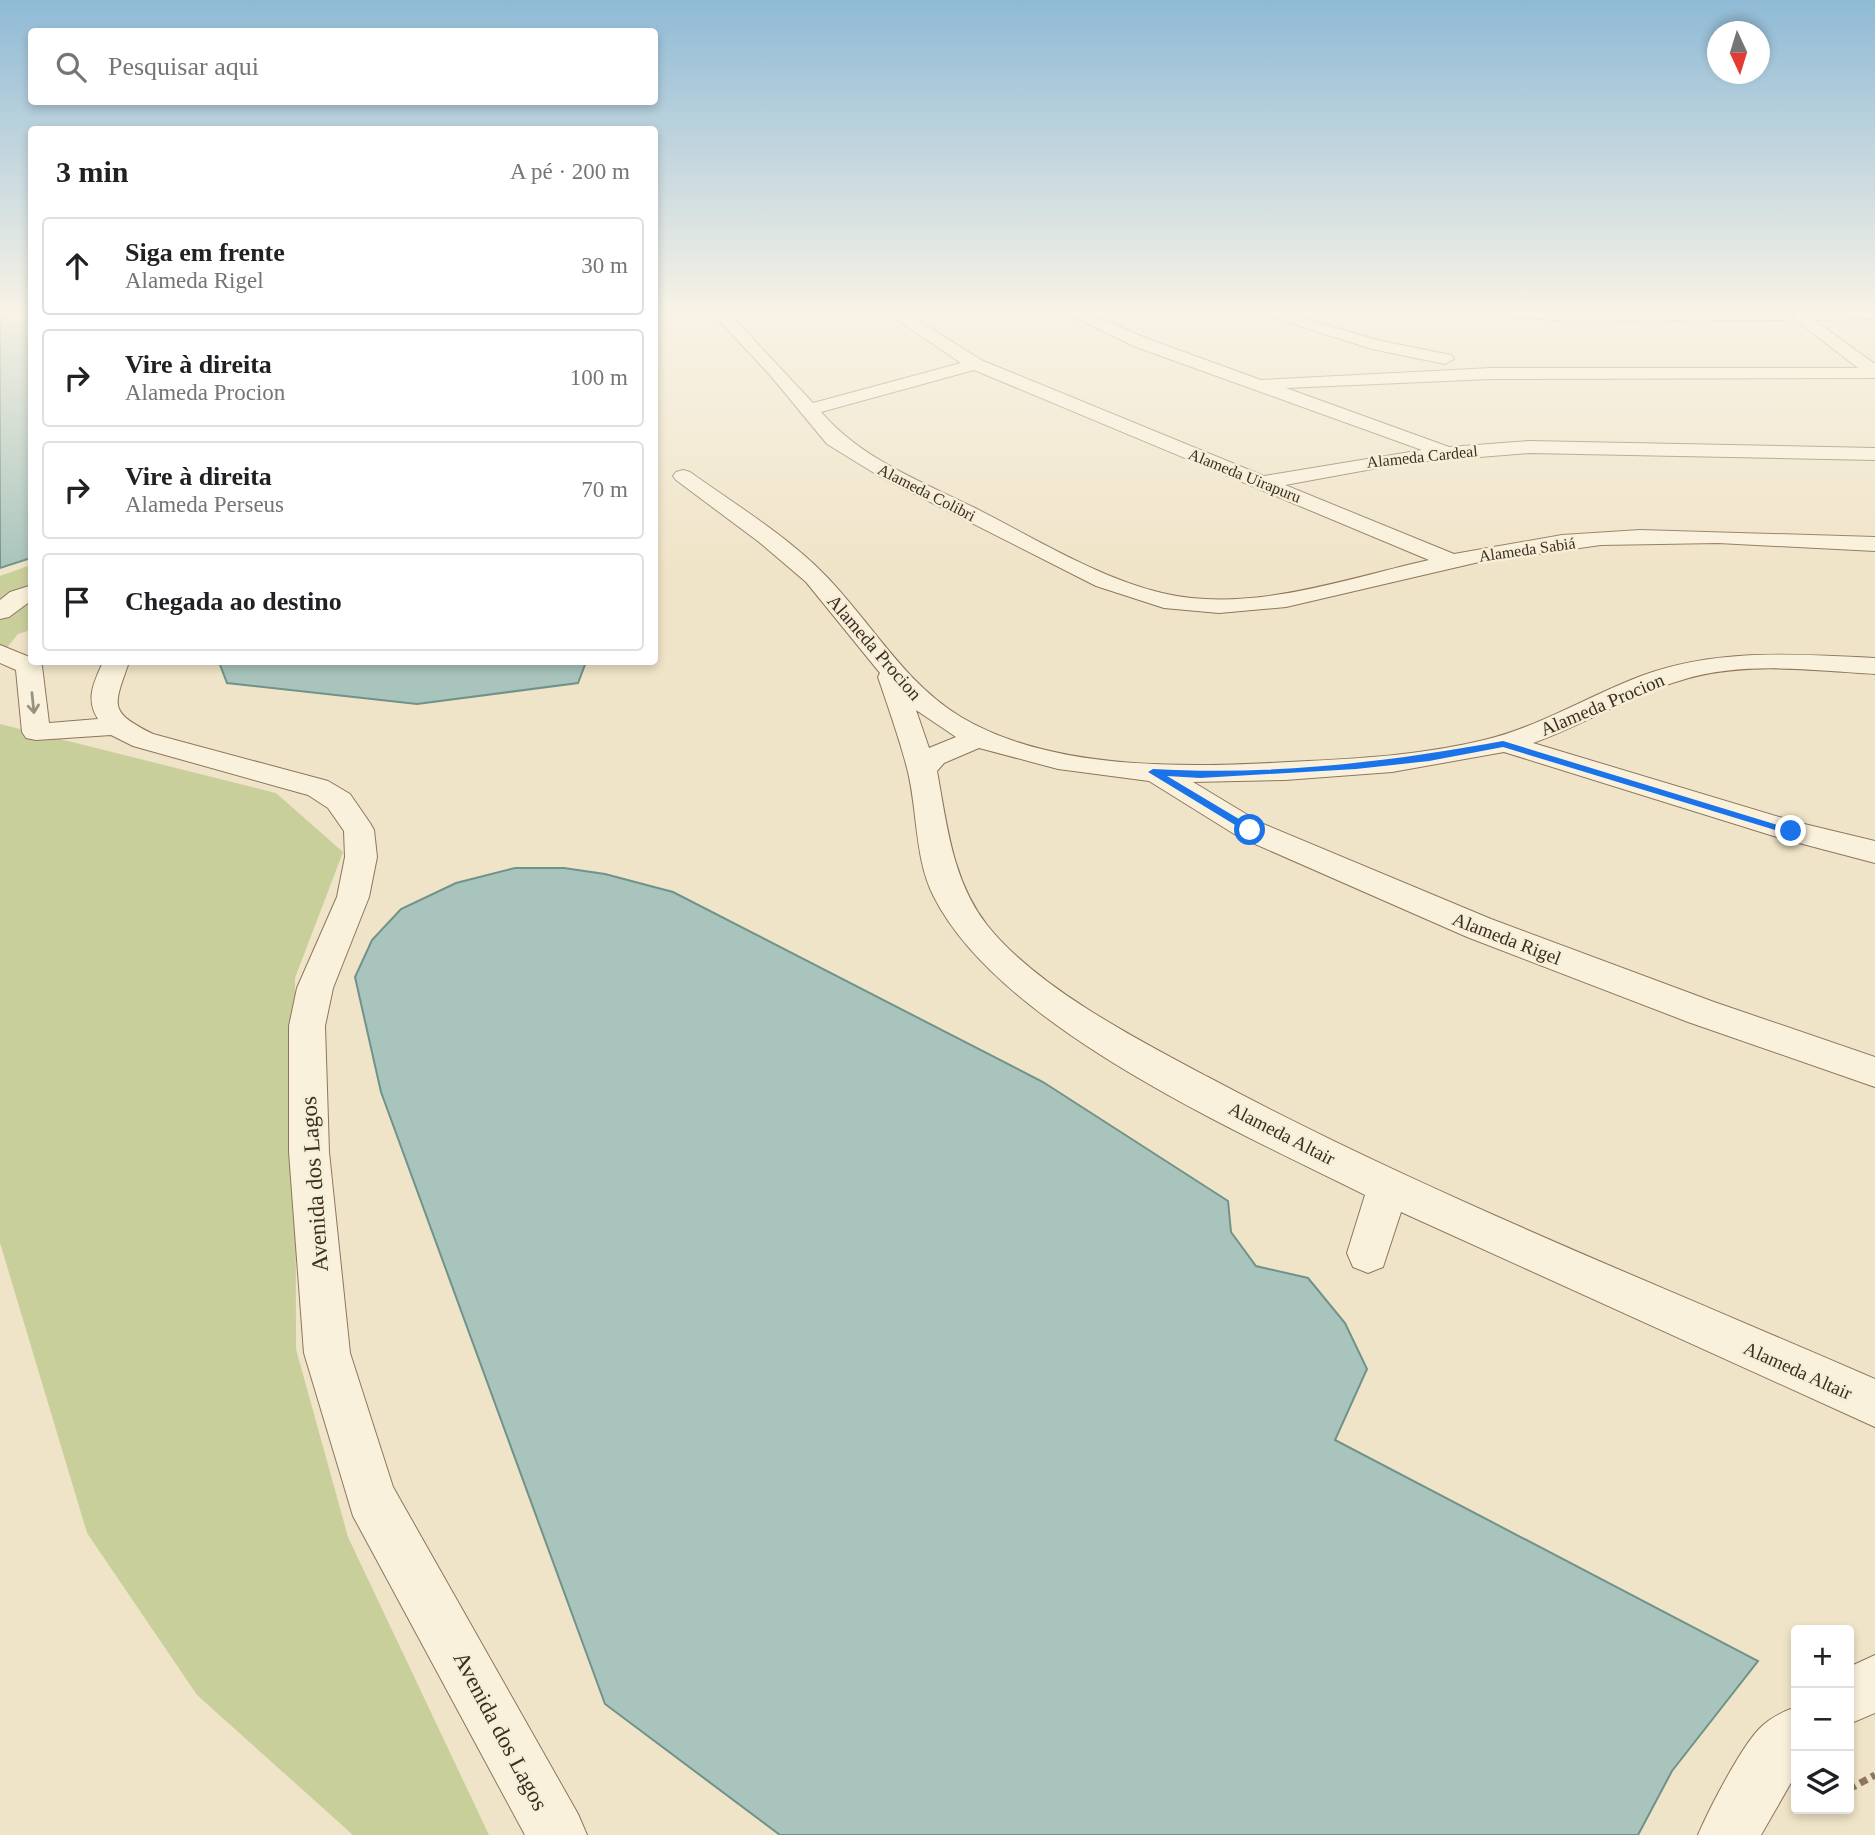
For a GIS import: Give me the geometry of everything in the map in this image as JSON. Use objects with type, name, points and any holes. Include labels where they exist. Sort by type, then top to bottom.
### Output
[{"type":"street","name":"Alameda Colibri","points":[[796,396],[834,440],[886,472],[1104,580],[1145,596],[1185,604]]},
{"type":"street","points":[[809,410],[861,396]]},
{"type":"street","name":"Alameda Uirapuru","points":[[1053,396],[1452,561]]},
{"type":"street","points":[[1291,396],[1447,452]]},
{"type":"street","name":"Alameda Cardeal","points":[[1265,482],[1357,464],[1447,452],[1613,447],[1875,453]]},
{"type":"street","name":"Alameda Procion","points":[[683,476],[812,575],[842,606],[910,694],[978,738],[1065,763],[1200,775],[1356,766],[1429,758],[1503,744],[1558,725],[1645,685],[1700,667],[1732,663],[1875,666]]},
{"type":"street","name":"Alameda Sabiá","points":[[1185,604],[1226,606],[1272,601],[1330,591],[1452,561],[1565,542],[1698,537],[1875,544]]},
{"type":"street","points":[[0,612],[18,597],[28,593]]},
{"type":"street","points":[[0,653],[29,666],[36,732],[116,726],[104,708],[105,687],[115,665]]},
{"type":"street","name":"Alameda Altair","points":[[888,668],[922,769],[936,849],[949,895],[975,935],[1011,971],[1108,1041],[1251,1119],[1388,1186],[1875,1403]]},
{"type":"street","points":[[1558,725],[1573,748],[1603,774]]},
{"type":"street","name":"Avenida dos Lagos","points":[[116,726],[143,740],[261,770],[318,789],[339,802],[359,830],[361,857],[353,897],[325,958],[307,1026],[309,1152],[327,1353],[371,1498],[558,1835]]},
{"type":"street","points":[[922,769],[934,757],[978,738]]},
{"type":"street","points":[[1503,744],[1791,831],[1875,852]]},
{"type":"street","name":"Alameda Rigel","points":[[1153,772],[1250,830],[1479,928],[1701,1012],[1875,1072]]},
{"type":"street","points":[[1368,1252],[1388,1186]]},
{"type":"street","points":[[1854,1694],[1875,1684]]},
{"type":"street","points":[[1728,1835],[1778,1749],[1791,1739]]},
{"type":"path","points":[[1854,1786],[1875,1774]]},
{"type":"green space","points":[[28,566],[28,631],[18,634],[0,656],[0,576]]},
{"type":"green space","points":[[0,724],[276,793],[343,852],[295,978],[296,1349],[348,1537],[489,1835],[353,1835],[197,1695],[87,1533],[0,1243]]},
{"type":"water","points":[[0,396],[28,396],[28,559],[0,568]]},
{"type":"water","points":[[220,665],[585,665],[578,683],[417,704],[227,683]]},
{"type":"water","points":[[515,868],[564,868],[605,874],[673,892],[1043,1082],[1228,1201],[1231,1232],[1256,1266],[1308,1278],[1345,1323],[1367,1369],[1335,1440],[1758,1661],[1672,1771],[1638,1835],[780,1835],[605,1704],[381,1092],[355,977],[372,940],[401,909],[456,883]]},
{"type":"route","points":[[1250,830],[1153,772],[1200,775],[1356,766],[1429,758],[1503,744],[1791,831]]}]
